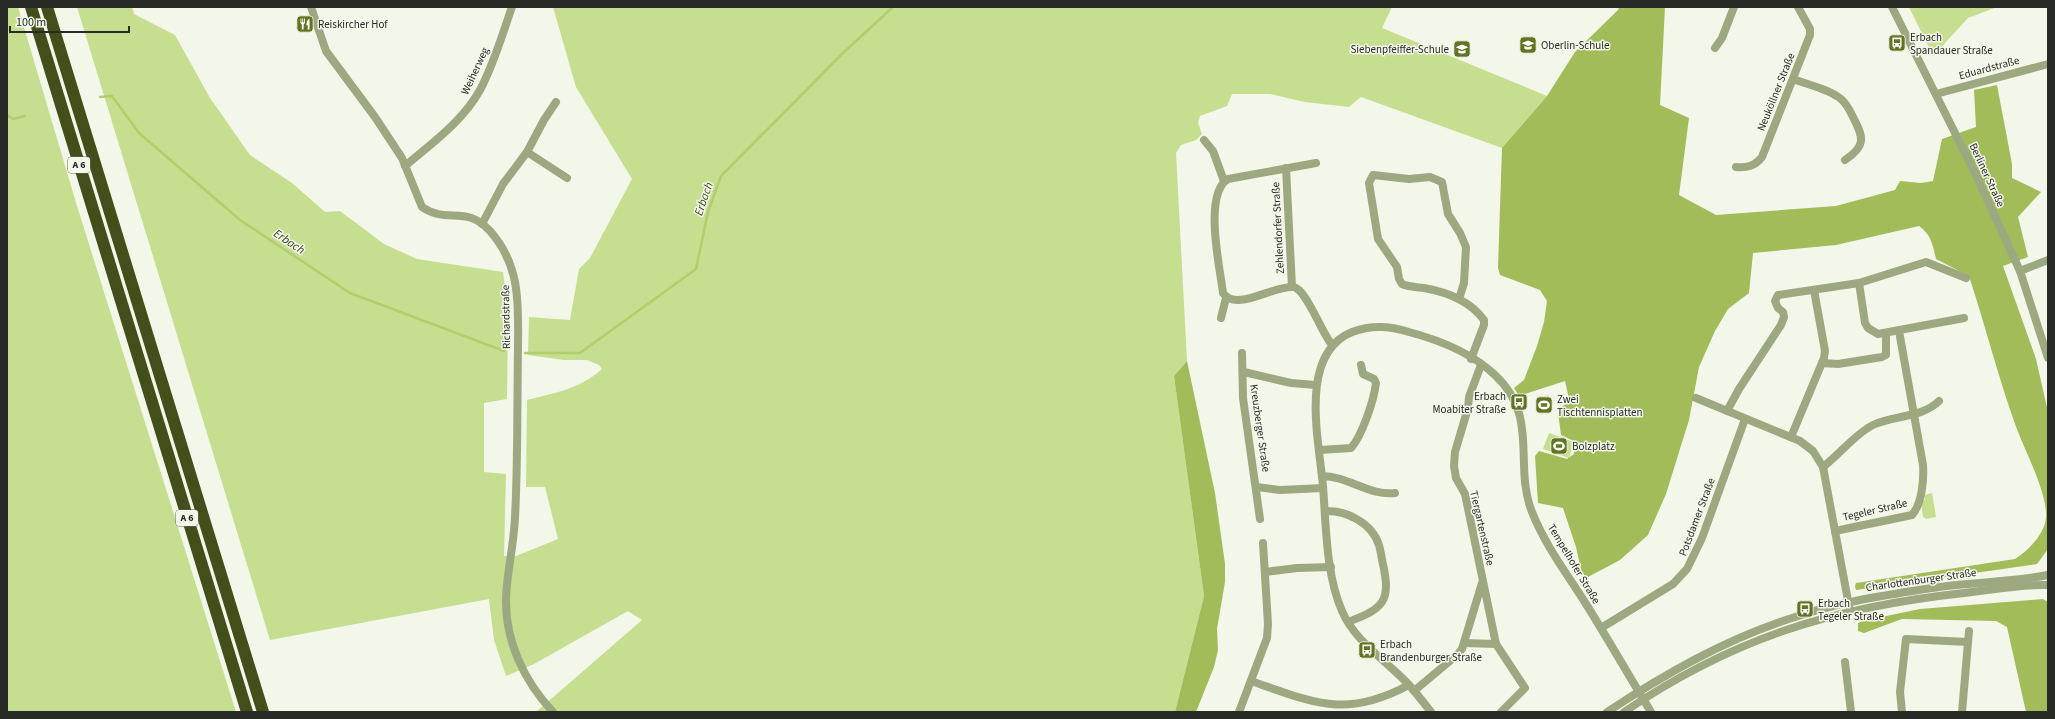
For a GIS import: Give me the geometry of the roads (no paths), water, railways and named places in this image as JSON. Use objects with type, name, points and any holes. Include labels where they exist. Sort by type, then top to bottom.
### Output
[{"type":"highway","name":"A 6","points":[[31,7],[247,712]]},
{"type":"highway","name":"A 6","points":[[47,7],[263,712]]},
{"type":"street","name":"Richardstraße","points":[[311,7],[326,51],[375,117],[405,166],[422,207],[437,215],[469,216],[482,224],[496,239],[507,257],[517,286],[513,547],[506,599],[507,619],[511,639],[528,681],[553,712]]},
{"type":"street","name":"Weiherweg","points":[[405,166],[456,122],[473,100],[488,74],[512,7]]},
{"type":"street","points":[[1715,48],[1722,38],[1734,7]]},
{"type":"street","name":"Neuköllner Straße","points":[[1736,167],[1750,167],[1758,163],[1762,157],[1793,79],[1810,35],[1810,29],[1798,7]]},
{"type":"street","name":"Berliner Straße","points":[[1892,7],[1936,94],[2020,272],[2048,358]]},
{"type":"street","name":"Eduardstraße","points":[[1936,94],[2048,64]]},
{"type":"street","points":[[1793,79],[1833,94],[1846,104],[1861,132],[1861,142],[1859,149],[1845,160]]},
{"type":"street","points":[[482,224],[503,184],[527,152],[544,120],[556,102]]},
{"type":"street","points":[[1204,140],[1213,151],[1224,181],[1215,205],[1214,227],[1223,293],[1226,298],[1221,318]]},
{"type":"street","points":[[527,152],[567,178]]},
{"type":"street","name":"Zehlendorfer Straße","points":[[1224,181],[1228,178],[1316,163]]},
{"type":"street","name":"Zehlendorfer Straße","points":[[1286,168],[1292,287]]},
{"type":"street","points":[[1459,299],[1464,283],[1466,247],[1460,233],[1448,214],[1442,182],[1430,177],[1409,180],[1373,175],[1369,182],[1378,239],[1397,267],[1399,279],[1407,286],[1438,292],[1459,299],[1479,313],[1484,320],[1484,325],[1471,359]]},
{"type":"street","points":[[2020,272],[2048,260]]},
{"type":"street","points":[[1727,411],[1739,389],[1782,325],[1784,317],[1783,312],[1775,305],[1776,297],[1780,294],[1859,284],[1926,262],[1966,278]]},
{"type":"street","points":[[1859,284],[1865,323],[1873,331],[1886,334],[1964,318]]},
{"type":"street","name":"Zehlendorfer Straße","points":[[1226,298],[1233,300],[1248,300],[1268,291],[1292,287],[1302,291],[1322,331],[1332,345]]},
{"type":"street","points":[[1791,437],[1822,363],[1825,351],[1814,290]]},
{"type":"street","name":"Tempelhofer Straße","points":[[1431,712],[1411,688],[1373,650],[1348,622],[1337,598],[1331,567],[1317,431],[1316,385],[1320,366],[1332,345],[1343,336],[1356,330],[1369,328],[1396,328],[1430,338],[1481,365],[1494,374],[1504,385],[1521,416],[1528,498],[1539,528],[1548,546],[1601,628],[1651,712]]},
{"type":"street","name":"Tegeler Straße","points":[[1835,531],[1912,514],[1916,510],[1924,473],[1900,331]]},
{"type":"street","points":[[1822,363],[1838,364],[1882,357],[1886,355],[1886,334]]},
{"type":"street","name":"Kreuzberger Straße","points":[[1242,353],[1244,372],[1242,382],[1242,398],[1257,487],[1260,519]]},
{"type":"street","points":[[1320,450],[1351,448],[1359,438],[1371,408],[1376,383],[1374,379],[1362,374],[1361,365]]},
{"type":"street","name":"Tiergartenstraße","points":[[1481,365],[1469,397],[1468,408],[1455,452],[1454,466],[1456,478],[1465,494],[1496,644],[1525,688],[1502,712]]},
{"type":"street","name":"Kreuzberger Straße","points":[[1244,372],[1291,383],[1316,385]]},
{"type":"street","name":"Tegeler Straße","points":[[1696,398],[1800,441],[1813,451],[1823,467],[1850,610]]},
{"type":"street","points":[[1823,467],[1871,426],[1884,420],[1930,409],[1939,401]]},
{"type":"street","name":"Potsdamer Straße","points":[[1601,628],[1673,584],[1687,569],[1702,538],[1745,419]]},
{"type":"street","points":[[1322,476],[1335,477],[1378,493],[1395,493]]},
{"type":"street","name":"Kreuzberger Straße","points":[[1257,487],[1280,490],[1323,488]]},
{"type":"street","points":[[1325,511],[1341,512],[1358,520],[1367,526],[1379,544],[1386,580],[1386,590],[1383,600],[1377,608],[1348,622]]},
{"type":"street","points":[[1239,712],[1266,638],[1268,624],[1263,543]]},
{"type":"street","points":[[1265,572],[1297,568],[1331,567]]},
{"type":"street","name":"Charlottenburger Straße","points":[[1607,712],[1638,692],[1707,653],[1751,633],[1793,617],[1848,602],[1927,588],[2048,575]]},
{"type":"street","name":"Tiergartenstraße","points":[[1464,643],[1482,582]]},
{"type":"street","name":"Charlottenburger Straße","points":[[1624,712],[1643,699],[1734,649],[1797,626],[1850,610],[1928,597],[2048,585]]},
{"type":"street","points":[[1962,712],[1969,631]]},
{"type":"street","points":[[1902,712],[1900,692],[1904,641],[1906,639],[1968,642]]},
{"type":"street","points":[[1251,681],[1319,704],[1339,707],[1361,706],[1411,688],[1457,655],[1464,643],[1496,644]]},
{"type":"street","points":[[1845,662],[1851,712]]},
{"type":"waterway","name":"Erbach","points":[[525,353],[580,353],[696,269],[708,212],[721,176],[843,53],[893,7]]},
{"type":"waterway","name":"Erbach","points":[[100,97],[112,96],[139,133],[240,220],[350,293],[504,351]]},
{"type":"waterway","name":"Erbach","points":[[7,115],[13,119],[25,116]]},
{"type":"place","name":"Reiskircher Hof","points":[[305,24]]},
{"type":"place","name":"Erbach Spandauer Straße","points":[[1897,43]]},
{"type":"place","name":"Oberlin-Schule","points":[[1528,45]]},
{"type":"place","name":"Siebenpfeiffer-Schule","points":[[1462,49]]},
{"type":"place","name":"Erbach Moabiter Straße","points":[[1519,402]]},
{"type":"place","name":"Zwei Tischtennisplatten","points":[[1544,405]]},
{"type":"place","name":"Bolzplatz","points":[[1559,446]]},
{"type":"place","name":"Erbach Tegeler Straße","points":[[1805,609]]},
{"type":"place","name":"Erbach Brandenburger Straße","points":[[1367,650]]}]
